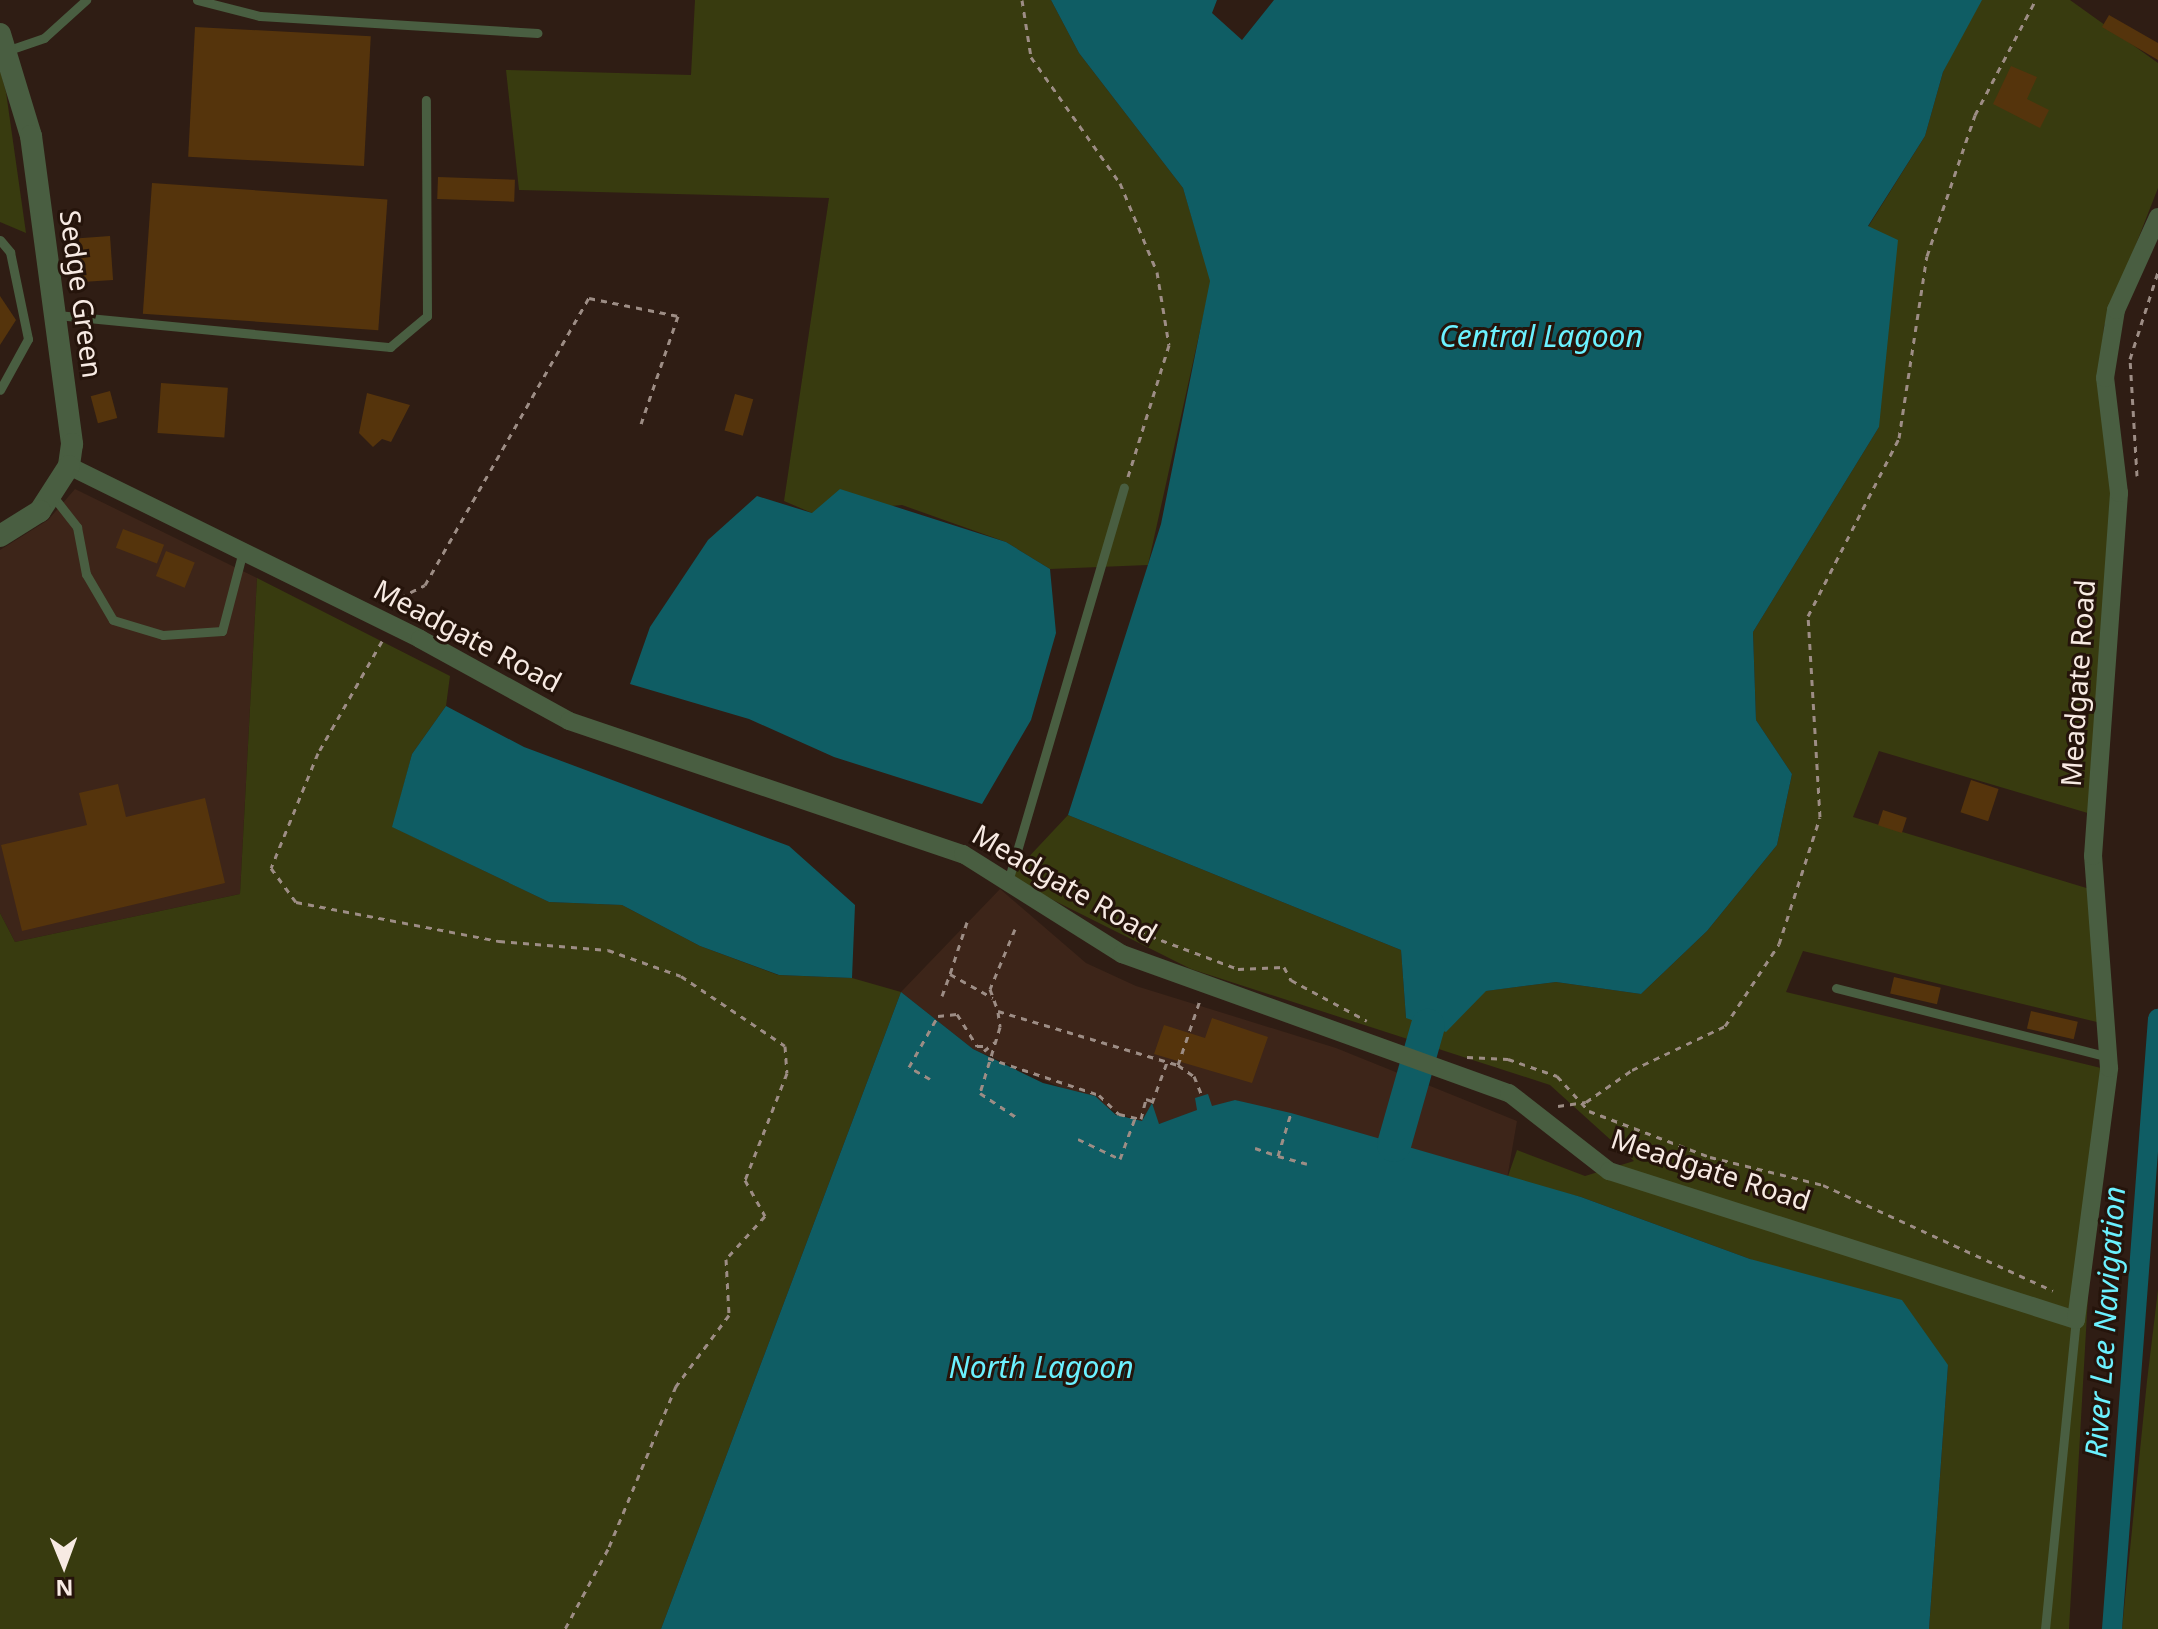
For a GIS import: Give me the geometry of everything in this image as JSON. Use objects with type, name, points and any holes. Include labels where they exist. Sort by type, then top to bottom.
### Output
[{"type":"street","name":"Sedge Green","points":[[5,42],[31,136],[69,466]]},
{"type":"street","name":"Meadgate Road","points":[[69,466],[242,555],[393,625],[569,721],[889,827],[1009,878],[1122,954],[1382,1051],[1448,1062],[1530,1109],[1609,1171],[2076,1320],[2108,1057],[2093,856],[2119,493],[2105,378],[2116,310],[2158,217]]},
{"type":"street","points":[[0,536],[52,495],[69,466]]},
{"type":"lane","points":[[5,42],[44,38],[86,0]]},
{"type":"lane","points":[[197,0],[260,16],[537,33]]},
{"type":"lane","points":[[53,314],[390,347],[427,316],[426,100]]},
{"type":"lane","points":[[0,240],[10,252],[28,339],[0,390]]},
{"type":"lane","points":[[1009,878],[1124,488]]},
{"type":"lane","points":[[52,495],[77,527],[86,574],[113,620],[163,635],[222,631],[242,555]]},
{"type":"lane","points":[[1836,988],[2108,1057]]},
{"type":"lane","points":[[2045,1629],[2076,1320]]},
{"type":"path","points":[[1022,0],[1031,57],[1120,183],[1157,272],[1167,316],[1162,385],[1124,488]]},
{"type":"path","points":[[1530,1109],[1586,1102],[1632,1070],[1725,1026],[1779,944],[1820,817],[1808,616],[1899,438],[1927,256],[1975,115],[2034,3]]},
{"type":"path","points":[[2137,481],[2130,359],[2158,272]]},
{"type":"path","points":[[372,615],[425,585],[589,298],[678,316],[641,424]]},
{"type":"path","points":[[393,625],[318,753],[286,825],[271,868],[296,902],[499,941],[608,950],[681,976],[785,1046],[787,1073],[745,1180],[765,1216],[726,1259],[729,1315],[676,1386],[608,1549],[565,1629]]},
{"type":"path","points":[[1092,914],[1238,969],[1284,967],[1291,980],[1375,1026]]},
{"type":"path","points":[[942,996],[967,922]]},
{"type":"path","points":[[1015,929],[993,998],[998,1011],[995,1042],[980,1093],[1019,1119]]},
{"type":"path","points":[[950,974],[993,998]]},
{"type":"path","points":[[1178,1065],[1205,985]]},
{"type":"path","points":[[998,1011],[1178,1065],[1194,1076],[1202,1096]]},
{"type":"path","points":[[930,1079],[909,1067],[938,1016],[957,1014],[977,1046],[988,1046]]},
{"type":"path","points":[[984,1051],[995,1042]]},
{"type":"path","points":[[988,1058],[1099,1095],[1135,1118]]},
{"type":"path","points":[[1448,1062],[1508,1059],[1557,1076],[1586,1102],[1589,1111],[1697,1152],[1823,1185],[1952,1239],[2054,1292],[2076,1320]]},
{"type":"path","points":[[1078,1139],[1120,1159],[1135,1118],[1152,1102],[1167,1062]]},
{"type":"path","points":[[1278,1156],[1291,1113]]},
{"type":"path","points":[[1255,1148],[1307,1164]]},
{"type":"shaded area","points":[[75,489],[257,578],[240,894],[15,942],[0,913],[0,550],[48,520]]},
{"type":"shaded area","points":[[1000,889],[1086,963],[1136,986],[1336,1048],[1517,1121],[1507,1179],[1235,1100],[1159,1124],[1135,1120],[973,1049],[901,992]]},
{"type":"green space","points":[[695,0],[1051,0],[1079,53],[1183,188],[1211,281],[1148,565],[1050,569],[1006,542],[902,505],[812,513],[784,501],[829,198],[519,190],[506,70],[691,75]]},
{"type":"green space","points":[[1978,0],[2070,0],[2158,63],[2158,188],[2104,326],[2100,370],[2112,487],[2091,814],[1879,751],[1853,817],[2093,890],[2101,1023],[1803,951],[1786,992],[2101,1068],[2069,1629],[1929,1629],[1948,1365],[1750,1259],[1581,1197],[1507,1179],[1517,1150],[1585,1176],[1634,1161],[1550,1085],[1191,969],[1009,878],[1068,815],[1401,950],[1406,1018],[1485,991],[1556,982],[1641,994],[1707,931],[1777,845],[1792,774],[1756,720],[1753,632],[1879,427],[1868,227],[1925,136],[1943,72]]},
{"type":"green space","points":[[0,70],[6,92],[26,233],[0,222]]},
{"type":"green space","points":[[257,578],[450,676],[446,706],[412,754],[393,827],[549,902],[622,905],[700,946],[778,975],[852,978],[901,992],[661,1629],[0,1629],[0,913],[15,942],[240,894]]},
{"type":"green space","points":[[2158,1290],[2158,1629],[2122,1629],[2147,1381]]},
{"type":"water","name":"Central Lagoon","points":[[1051,0],[1217,0],[1212,13],[1242,40],[1274,0],[1982,0],[1943,72],[1925,136],[1868,226],[1898,240],[1879,427],[1753,632],[1756,720],[1792,774],[1777,845],[1707,931],[1641,994],[1556,982],[1486,991],[1446,1032],[1406,1018],[1401,950],[1068,815],[1161,524],[1210,281],[1183,188],[1079,53]]},
{"type":"water","points":[[840,489],[1006,542],[1050,569],[1056,633],[1031,720],[982,804],[834,757],[749,719],[630,684],[650,627],[708,540],[757,496],[812,513]]},
{"type":"water","points":[[446,706],[524,747],[789,846],[855,905],[852,978],[779,975],[700,946],[622,905],[549,902],[392,827],[412,754]]},
{"type":"water","name":"North Lagoon","points":[[901,992],[973,1049],[1043,1083],[1095,1096],[1116,1115],[1142,1121],[1152,1103],[1159,1124],[1197,1110],[1195,1098],[1208,1094],[1212,1106],[1235,1100],[1291,1113],[1581,1197],[1750,1259],[1902,1300],[1948,1365],[1929,1629],[661,1629]]},
{"type":"building","points":[[2109,15],[2158,43],[2158,60],[2102,27]]},
{"type":"building","points":[[195,27],[371,36],[364,166],[188,157]]},
{"type":"building","points":[[2011,66],[2037,77],[2027,99],[2049,110],[2040,128],[1993,104]]},
{"type":"building","points":[[438,177],[515,180],[514,202],[437,199]]},
{"type":"building","points":[[152,183],[387,199],[378,330],[143,314]]},
{"type":"building","points":[[110,236],[113,280],[82,282],[79,238]]},
{"type":"building","points":[[0,296],[16,320],[0,345]]},
{"type":"building","points":[[161,383],[228,388],[224,438],[158,433]]},
{"type":"building","points":[[110,391],[117,418],[98,423],[91,396]]},
{"type":"building","points":[[367,393],[410,405],[391,442],[382,439],[373,447],[359,433]]},
{"type":"building","points":[[735,394],[753,399],[743,436],[725,431]]},
{"type":"building","points":[[123,529],[164,545],[157,563],[116,548]]},
{"type":"building","points":[[166,551],[195,563],[185,588],[156,576]]},
{"type":"building","points":[[1971,780],[1999,789],[1988,821],[1960,812]]},
{"type":"building","points":[[118,784],[126,817],[205,798],[225,883],[22,931],[1,845],[87,825],[79,793]]},
{"type":"building","points":[[1883,810],[1907,818],[1902,833],[1878,825]]},
{"type":"building","points":[[1894,977],[1941,988],[1937,1004],[1890,994]]},
{"type":"building","points":[[2031,1011],[2078,1022],[2074,1039],[2027,1029]]},
{"type":"building","points":[[1212,1018],[1268,1037],[1252,1083],[1154,1054],[1164,1025],[1205,1038]]},
{"type":"waterway","name":"River Lee Navigation","points":[[2112,1629],[2158,1019]]},
{"type":"waterway","points":[[1394,1145],[1428,1026]]}]
